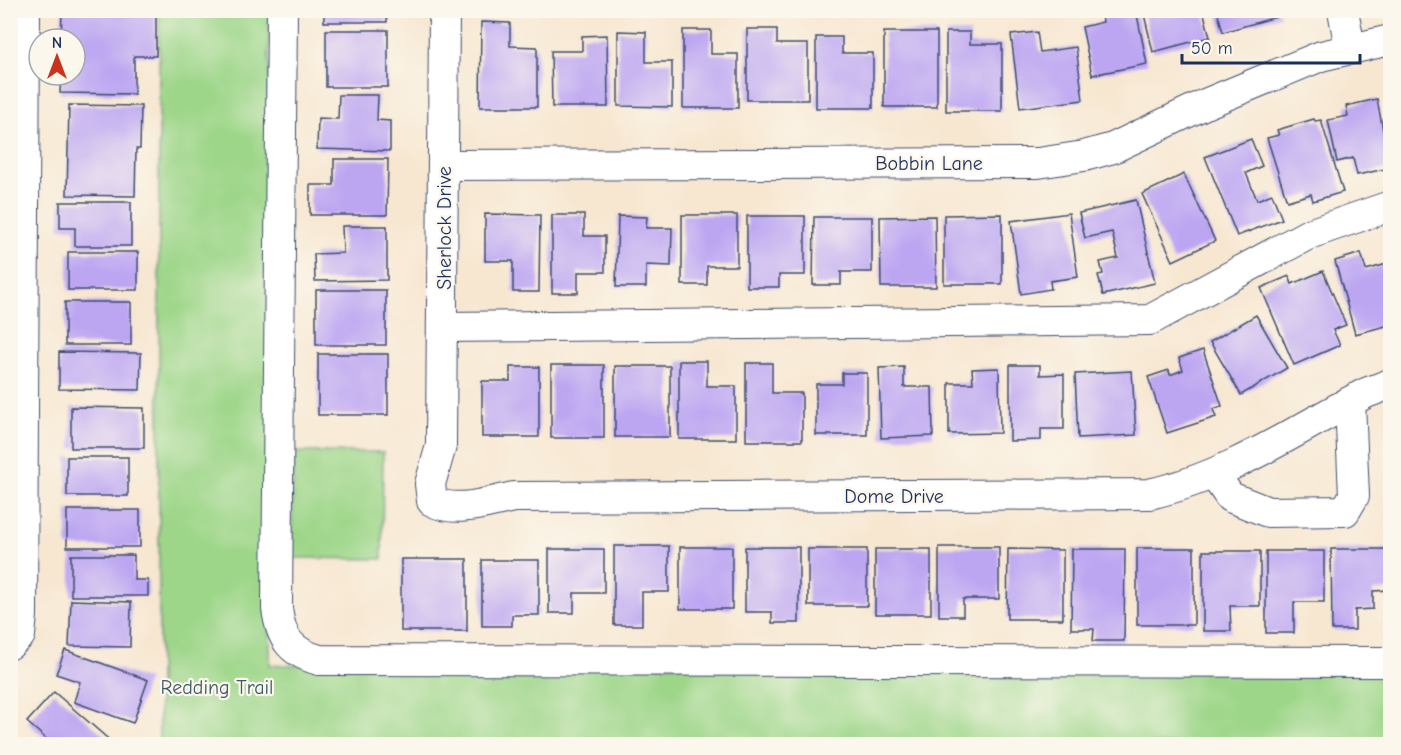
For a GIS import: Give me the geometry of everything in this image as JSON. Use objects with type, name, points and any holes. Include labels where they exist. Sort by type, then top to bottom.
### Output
[{"type":"street","points":[[10,644],[20,635],[22,615],[25,10]]},
{"type":"street","points":[[282,10],[277,609],[282,635],[293,650],[318,660],[1390,662]]},
{"type":"street","name":"Sherlock Drive","points":[[441,446],[444,10]]},
{"type":"street","points":[[1343,10],[1350,48]]},
{"type":"street","name":"Bobbin Lane","points":[[444,165],[1038,163],[1083,156],[1113,148],[1205,104],[1321,56],[1390,40]]},
{"type":"street","points":[[443,327],[1150,320],[1309,234],[1390,206]]},
{"type":"street","name":"Dome Drive","points":[[441,446],[430,484],[432,501],[455,508],[514,497],[1149,494],[1180,487],[1214,474],[1350,402],[1390,384]]},
{"type":"street","points":[[1214,474],[1230,497],[1268,512],[1345,511],[1354,496],[1350,402]]},
{"type":"green space","name":"Redding Trail","points":[[159,11],[269,11],[270,665],[1390,666],[1390,744],[159,744]]},
{"type":"green space","points":[[293,452],[383,452],[382,559],[292,558]]},
{"type":"building","points":[[324,10],[387,10],[387,22],[324,22]]},
{"type":"building","points":[[1101,10],[1136,10],[1147,64],[1092,75],[1082,27],[1103,22]]},
{"type":"building","points":[[1143,10],[1203,10],[1210,37],[1153,52]]},
{"type":"building","points":[[1217,10],[1278,10],[1280,16],[1223,32]]},
{"type":"building","points":[[62,11],[156,13],[156,56],[134,56],[134,94],[60,93],[60,87],[87,87],[87,27],[61,27]]},
{"type":"building","points":[[481,22],[510,23],[510,46],[537,47],[537,107],[480,107]]},
{"type":"building","points":[[747,29],[777,29],[777,44],[808,44],[808,100],[747,100]]},
{"type":"building","points":[[326,30],[388,30],[388,87],[326,87]]},
{"type":"building","points":[[683,30],[711,30],[711,54],[738,54],[738,108],[683,108]]},
{"type":"building","points":[[618,31],[646,32],[646,62],[672,62],[672,107],[618,106]]},
{"type":"building","points":[[884,32],[937,32],[937,107],[884,107]]},
{"type":"building","points":[[946,32],[970,32],[970,44],[1002,44],[1002,111],[946,111]]},
{"type":"building","points":[[1037,32],[1040,52],[1076,47],[1083,100],[1020,108],[1011,35]]},
{"type":"building","points":[[607,35],[608,107],[552,107],[551,51],[582,51],[582,36]]},
{"type":"building","points":[[816,37],[842,37],[842,53],[873,53],[873,108],[816,108]]},
{"type":"building","points":[[339,95],[378,95],[377,120],[390,121],[390,151],[317,149],[318,118],[338,119]]},
{"type":"building","points":[[1377,99],[1390,168],[1357,175],[1353,158],[1337,162],[1328,120],[1348,116],[1346,106]]},
{"type":"building","points":[[69,105],[141,106],[140,149],[136,149],[135,196],[67,195]]},
{"type":"building","points":[[1314,119],[1315,121],[1321,120],[1343,192],[1313,201],[1311,194],[1287,201],[1267,138],[1279,135],[1277,130]]},
{"type":"building","points":[[1251,139],[1262,166],[1246,173],[1257,200],[1272,194],[1282,219],[1237,236],[1205,157]]},
{"type":"building","points":[[334,159],[388,159],[387,215],[310,215],[310,185],[334,185]]},
{"type":"building","points":[[1184,174],[1215,241],[1173,261],[1142,194]]},
{"type":"building","points":[[1136,200],[1155,283],[1103,295],[1098,275],[1103,274],[1100,262],[1118,258],[1112,232],[1085,238],[1079,213]]},
{"type":"building","points":[[60,202],[131,202],[131,246],[75,246],[75,228],[60,228]]},
{"type":"building","points":[[1069,213],[1078,277],[1050,281],[1051,289],[1021,294],[1011,221]]},
{"type":"building","points":[[485,214],[540,215],[539,292],[513,292],[513,261],[485,261]]},
{"type":"building","points":[[1002,214],[1002,284],[944,284],[944,215]]},
{"type":"building","points":[[552,215],[584,215],[584,236],[605,236],[605,272],[578,272],[578,293],[552,293]]},
{"type":"building","points":[[682,215],[737,215],[737,266],[707,266],[707,285],[682,285]]},
{"type":"building","points":[[618,216],[647,217],[646,228],[672,228],[671,266],[646,265],[646,287],[616,287]]},
{"type":"building","points":[[747,216],[805,216],[805,275],[779,275],[779,287],[747,287]]},
{"type":"building","points":[[935,216],[936,287],[881,287],[880,217]]},
{"type":"building","points":[[814,217],[872,217],[872,272],[841,272],[841,285],[813,285]]},
{"type":"building","points":[[342,226],[387,226],[387,280],[315,281],[314,254],[343,253]]},
{"type":"building","points":[[68,252],[138,252],[138,290],[68,290]]},
{"type":"building","points":[[1361,253],[1366,270],[1390,263],[1390,325],[1355,334],[1335,261]]},
{"type":"building","points":[[1323,271],[1346,325],[1333,330],[1340,345],[1294,365],[1261,288],[1289,276],[1292,284]]},
{"type":"building","points":[[316,290],[386,290],[386,345],[316,345]]},
{"type":"building","points":[[65,302],[131,302],[131,345],[65,345]]},
{"type":"building","points":[[1256,315],[1287,368],[1241,395],[1210,342]]},
{"type":"building","points":[[1203,350],[1222,406],[1213,409],[1216,417],[1167,433],[1148,377],[1169,370],[1170,375],[1183,370],[1179,358]]},
{"type":"building","points":[[59,352],[141,353],[140,390],[59,389]]},
{"type":"building","points":[[318,354],[388,354],[388,415],[318,415]]},
{"type":"building","points":[[679,361],[707,361],[707,386],[736,386],[736,439],[679,439]]},
{"type":"building","points":[[746,363],[772,363],[772,393],[802,393],[802,441],[746,441]]},
{"type":"building","points":[[551,365],[604,365],[604,438],[551,438]]},
{"type":"building","points":[[1010,365],[1040,365],[1040,375],[1064,374],[1064,429],[1041,429],[1041,440],[1010,441]]},
{"type":"building","points":[[615,366],[670,366],[670,437],[615,437]]},
{"type":"building","points":[[510,367],[539,367],[539,437],[482,437],[482,381],[510,381]]},
{"type":"building","points":[[904,367],[904,387],[932,387],[933,436],[881,438],[879,368]]},
{"type":"building","points":[[999,368],[1000,433],[949,434],[949,383],[973,383],[972,369]]},
{"type":"building","points":[[1132,371],[1136,435],[1078,438],[1075,374]]},
{"type":"building","points":[[842,373],[867,373],[867,435],[816,435],[816,384],[842,384]]},
{"type":"building","points":[[71,407],[144,408],[144,448],[71,448]]},
{"type":"building","points":[[67,457],[128,457],[128,496],[67,496]]},
{"type":"building","points":[[67,510],[140,510],[140,547],[67,547]]},
{"type":"building","points":[[614,546],[669,546],[669,592],[642,592],[642,625],[614,625]]},
{"type":"building","points":[[680,547],[732,547],[732,609],[680,609]]},
{"type":"building","points":[[745,547],[799,547],[799,623],[772,623],[772,612],[745,612]]},
{"type":"building","points":[[939,547],[999,547],[999,599],[963,599],[963,616],[939,616]]},
{"type":"building","points":[[1137,548],[1194,548],[1194,625],[1137,625]]},
{"type":"building","points":[[549,549],[604,549],[604,593],[574,593],[574,613],[549,613]]},
{"type":"building","points":[[808,549],[867,549],[867,606],[808,606]]},
{"type":"building","points":[[875,549],[931,549],[931,614],[875,614]]},
{"type":"building","points":[[1008,549],[1063,550],[1063,619],[1007,619]]},
{"type":"building","points":[[1072,549],[1125,549],[1124,641],[1093,641],[1094,629],[1071,629]]},
{"type":"building","points":[[1331,549],[1390,549],[1390,590],[1373,591],[1373,609],[1355,610],[1355,630],[1332,630]]},
{"type":"building","points":[[1203,551],[1260,551],[1260,606],[1230,606],[1231,631],[1203,631]]},
{"type":"building","points":[[1266,551],[1324,551],[1324,602],[1294,602],[1294,633],[1266,633]]},
{"type":"building","points":[[71,555],[134,555],[134,580],[148,580],[148,596],[71,596]]},
{"type":"building","points":[[401,559],[467,559],[467,631],[401,631]]},
{"type":"building","points":[[482,560],[539,560],[539,615],[512,615],[512,626],[482,626]]},
{"type":"building","points":[[71,600],[131,602],[130,647],[69,646]]},
{"type":"building","points":[[65,650],[148,680],[133,723],[74,702],[80,682],[56,674]]},
{"type":"building","points":[[54,692],[114,744],[52,744],[27,722]]}]
